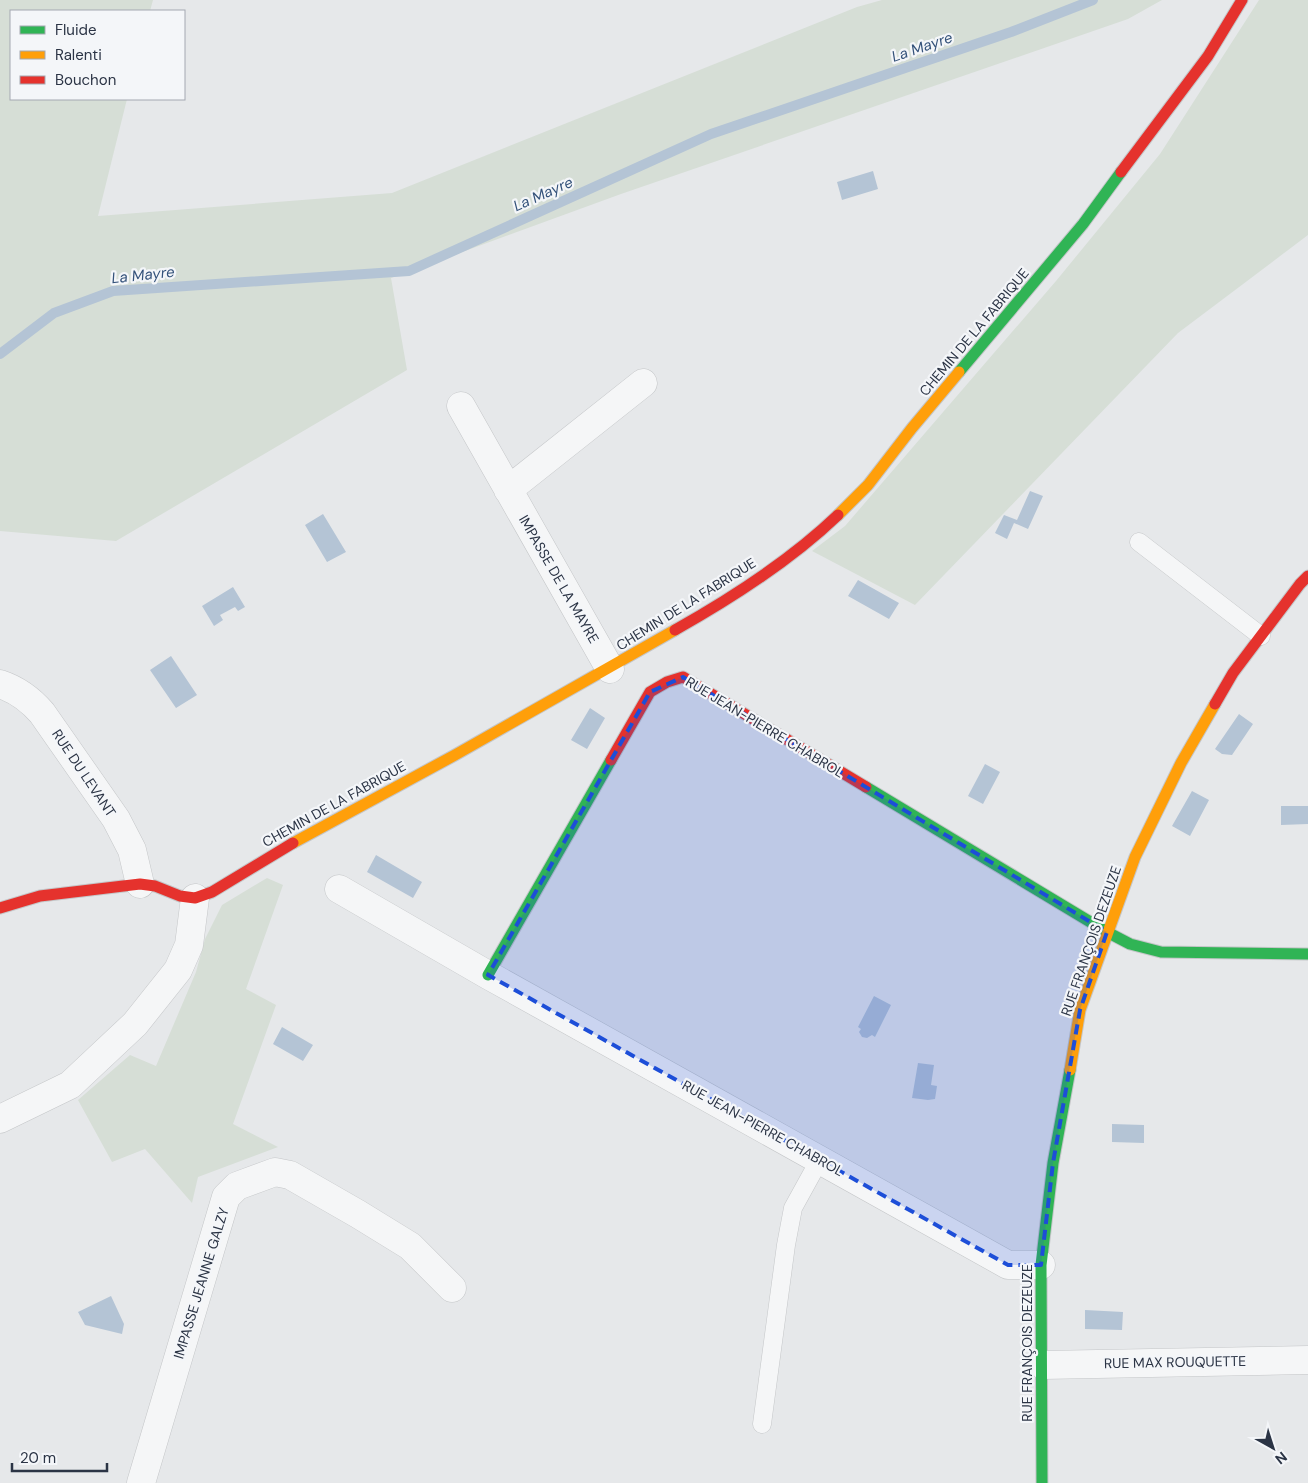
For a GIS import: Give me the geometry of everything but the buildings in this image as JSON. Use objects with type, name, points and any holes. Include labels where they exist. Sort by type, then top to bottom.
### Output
[{"type":"street","name":"CHEMIN DE LA FABRIQUE","points":[[195,898],[212,892],[276,852],[455,755],[704,614],[776,566],[822,530],[868,485],[919,420],[1083,224],[1208,56],[1242,0]]},
{"type":"street","points":[[508,490],[643,383]]},
{"type":"street","name":"IMPASSE DE LA MAYRE","points":[[461,406],[610,668]]},
{"type":"street","name":"RUE FRANÇOIS DEZEUZE","points":[[1042,1483],[1041,1265],[1053,1162],[1080,1010],[1135,857],[1181,763],[1233,673],[1308,576]]},
{"type":"street","name":"RUE JEAN-PIERRE CHABROL","points":[[488,975],[650,692],[667,682],[683,677],[1107,932]]},
{"type":"street","name":"RUE DU LEVANT","points":[[0,684],[14,689],[30,699],[42,713],[116,820],[132,850],[140,884]]},
{"type":"street","points":[[0,908],[40,896],[140,884],[155,886],[180,896],[195,898],[189,945],[178,970],[136,1024],[70,1084],[0,1119]]},
{"type":"street","name":"RUE JEAN-PIERRE CHABROL","points":[[339,889],[488,975],[1008,1265],[1041,1265]]},
{"type":"street","points":[[1107,932],[1130,944],[1161,952],[1308,954]]},
{"type":"street","name":"IMPASSE JEANNE GALZY","points":[[141,1483],[226,1197],[237,1186],[276,1172],[290,1175],[410,1246],[452,1288]]},
{"type":"street","name":"RUE MAX ROUQUETTE","points":[[1042,1364],[1308,1360]]},
{"type":"lane","points":[[1139,542],[1261,636]]},
{"type":"lane","points":[[762,1424],[786,1245],[793,1208],[820,1159]]},
{"type":"highlighted area","points":[[683,677],[1107,932],[1080,1010],[1053,1163],[1041,1265],[1008,1265],[488,975],[650,692]]},
{"type":"shaded area","points":[[0,0],[153,0],[150,10],[10,10],[10,100],[127,100],[98,216],[392,193],[857,7],[882,0],[1162,0],[1128,19],[621,194],[391,278],[407,370],[116,541],[0,531]]},
{"type":"shaded area","points":[[1259,0],[1308,0],[1308,235],[1178,333],[915,605],[812,551],[845,526],[1056,281],[1160,154]]},
{"type":"shaded area","points":[[267,878],[283,885],[246,989],[276,1005],[233,1124],[278,1147],[198,1177],[192,1203],[145,1149],[112,1162],[78,1100],[130,1055],[156,1066],[196,972],[205,939],[222,905]]},
{"type":"water","points":[[873,171],[878,189],[842,200],[837,182]]},
{"type":"water","points":[[1030,491],[1043,496],[1028,529],[1014,523],[1007,539],[995,533],[1004,515],[1017,520]]},
{"type":"water","points":[[323,514],[346,552],[327,562],[305,525]]},
{"type":"water","points":[[858,580],[899,603],[889,619],[848,596]]},
{"type":"water","points":[[233,587],[245,607],[238,611],[235,607],[220,615],[223,620],[214,626],[202,606]]},
{"type":"water","points":[[171,656],[197,695],[176,708],[150,670]]},
{"type":"water","points":[[590,708],[605,718],[587,749],[571,740]]},
{"type":"water","points":[[1239,714],[1253,724],[1232,755],[1222,754],[1215,749]]},
{"type":"water","points":[[985,764],[1000,772],[983,804],[968,796]]},
{"type":"water","points":[[1192,791],[1209,800],[1190,836],[1172,826]]},
{"type":"water","points":[[1281,806],[1308,806],[1308,824],[1281,825]]},
{"type":"water","points":[[376,855],[422,882],[413,898],[367,872]]},
{"type":"water","points":[[874,996],[891,1005],[875,1037],[872,1035],[867,1038],[862,1037],[859,1032],[861,1029],[858,1027]]},
{"type":"water","points":[[282,1027],[313,1045],[303,1061],[273,1044]]},
{"type":"water","points":[[918,1063],[934,1065],[931,1085],[937,1086],[935,1099],[912,1098]]},
{"type":"water","points":[[1112,1124],[1144,1125],[1144,1143],[1112,1142]]},
{"type":"water","points":[[111,1296],[124,1324],[122,1334],[85,1325],[78,1312]]},
{"type":"water","points":[[1085,1310],[1123,1312],[1122,1330],[1085,1329]]},
{"type":"waterway","name":"La Mayre","points":[[0,354],[54,313],[113,291],[409,271],[711,134],[1011,32],[1093,0]]},
{"type":"traffic: fast","points":[[959,372],[1083,224],[1121,172]]},
{"type":"traffic: fast","points":[[488,975],[611,760]]},
{"type":"traffic: fast","points":[[866,787],[1130,944],[1161,952],[1308,954]]},
{"type":"traffic: fast","points":[[1042,1483],[1041,1265],[1053,1163],[1070,1070]]},
{"type":"traffic: slow","points":[[838,515],[868,485],[959,372]]},
{"type":"traffic: slow","points":[[293,843],[455,755],[675,630]]},
{"type":"traffic: slow","points":[[1070,1070],[1080,1010],[1135,857],[1181,763],[1215,704]]},
{"type":"traffic: jam","points":[[1121,172],[1208,56],[1242,0]]},
{"type":"traffic: jam","points":[[675,630],[760,578],[820,532],[838,515]]},
{"type":"traffic: jam","points":[[1215,704],[1233,673],[1308,576]]},
{"type":"traffic: jam","points":[[611,760],[650,692],[667,682],[683,677],[866,787]]},
{"type":"traffic: jam","points":[[0,908],[40,896],[140,884],[155,886],[180,896],[195,898],[212,892],[293,843]]}]
